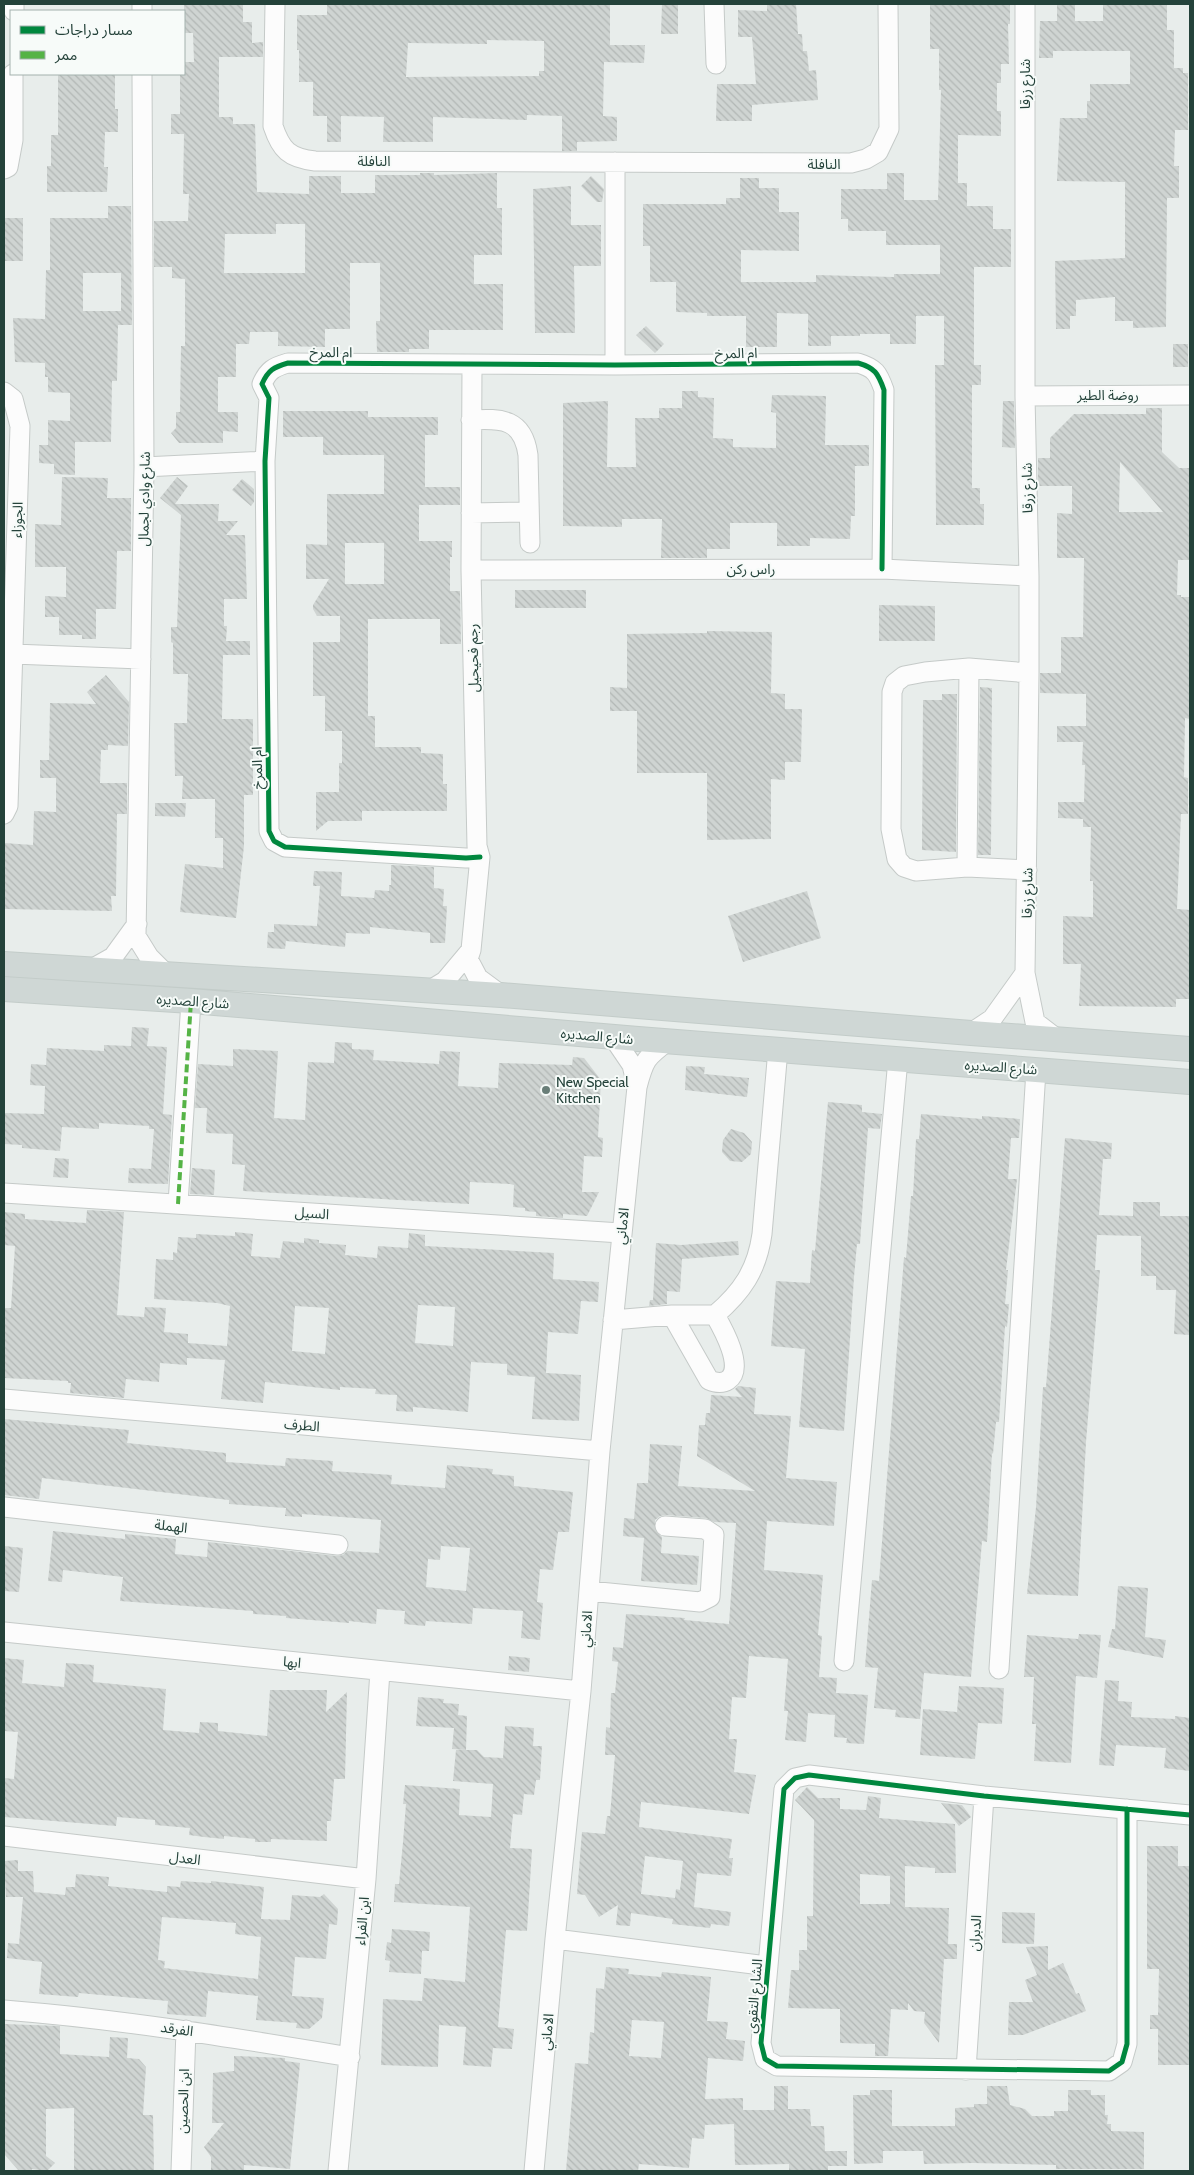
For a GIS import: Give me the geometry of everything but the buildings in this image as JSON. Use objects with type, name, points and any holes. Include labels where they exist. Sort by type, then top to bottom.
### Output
[{"type":"main road","name":"شارع الصديره","points":[[4,964],[427,992],[501,995],[971,1033],[1186,1046]]},
{"type":"main road","name":"شارع الصديره","points":[[4,989],[191,1001],[613,1037],[1190,1082]]},
{"type":"street","name":"النافلة","points":[[275,4],[273,126],[278,140],[287,152],[299,159],[315,161],[841,164],[866,159],[878,152],[889,129],[888,4]]},
{"type":"street","points":[[714,4],[716,64]]},
{"type":"street","name":"شارع زرقا","points":[[1025,4],[1025,396],[1030,576],[1025,973],[1036,1022],[1056,1038]]},
{"type":"street","points":[[4,168],[8,167],[13,140],[13,75]]},
{"type":"street","name":"شارع وادي لجمال","points":[[142,75],[144,467],[136,936],[142,947],[166,974]]},
{"type":"street","points":[[615,162],[615,365]]},
{"type":"street","name":"ام المرخ","points":[[480,857],[466,858],[285,846],[274,841],[269,831],[265,461],[269,398],[262,384],[267,373],[276,366],[288,363],[615,365],[858,363],[871,367],[879,377],[884,396],[882,569]]},
{"type":"street","name":"رجم فحيحيل","points":[[472,364],[472,570],[477,846],[480,857],[471,950],[468,959],[472,969],[485,984],[501,995]]},
{"type":"street","name":"الجوزاء","points":[[4,392],[13,399],[20,426],[8,806],[4,814]]},
{"type":"street","name":"روضة الطير","points":[[1025,396],[1190,395]]},
{"type":"street","points":[[472,420],[503,420],[514,425],[522,433],[528,455],[530,543]]},
{"type":"street","points":[[144,467],[265,461]]},
{"type":"street","points":[[472,513],[529,512]]},
{"type":"street","name":"راس ركن","points":[[472,570],[882,569],[1030,576]]},
{"type":"street","points":[[14,654],[141,659]]},
{"type":"street","points":[[967,867],[969,668]]},
{"type":"street","points":[[1027,870],[967,867],[916,871],[904,867],[897,859],[891,829],[892,692],[895,683],[904,676],[969,668],[1030,673]]},
{"type":"street","points":[[90,970],[112,958],[137,924]]},
{"type":"street","points":[[427,992],[445,981],[471,950]]},
{"type":"street","points":[[971,1033],[992,1019],[1025,973]]},
{"type":"street","points":[[178,1204],[191,1001]]},
{"type":"street","name":"الاماني","points":[[613,1037],[632,1065],[637,1087]]},
{"type":"street","name":"الاماني","points":[[534,2171],[555,1939],[581,1691],[612,1320],[637,1087],[643,1064],[652,1053],[668,1041]]},
{"type":"street","points":[[612,1320],[672,1315],[715,1315],[729,1303],[752,1273],[759,1255],[778,1049]]},
{"type":"street","points":[[844,1661],[898,1059]]},
{"type":"street","points":[[999,1669],[1036,1070]]},
{"type":"street","name":"السيل","points":[[4,1194],[621,1233]]},
{"type":"street","points":[[672,1315],[709,1380],[720,1383],[734,1374],[735,1369],[732,1353],[715,1315]]},
{"type":"street","name":"الطرف","points":[[4,1399],[600,1451]]},
{"type":"street","name":"الهملة","points":[[4,1507],[338,1545]]},
{"type":"street","points":[[589,1590],[700,1602],[710,1597],[714,1535],[705,1529],[665,1526]]},
{"type":"street","name":"ابها","points":[[4,1632],[581,1691]]},
{"type":"street","name":"ابن الفراء","points":[[338,2171],[366,1879],[380,1671]]},
{"type":"street","name":"الشارع التقوى","points":[[1127,1809],[1127,2044],[1122,2062],[1109,2071],[777,2066],[765,2059],[761,2043],[784,1790],[795,1778],[809,1775],[984,1796],[1127,1809],[1190,1815]]},
{"type":"street","name":"الدبران","points":[[966,2070],[984,1796]]},
{"type":"street","name":"العدل","points":[[4,1836],[366,1879]]},
{"type":"street","name":"الشارع التقوى","points":[[555,1939],[768,1966]]},
{"type":"street","name":"الفرقد","points":[[4,2010],[186,2030],[350,2057]]},
{"type":"street","name":"ابن الحصين","points":[[180,2171],[186,2030]]},
{"type":"marked path","points":[[178,1204],[191,1001]]},
{"type":"cycle path","points":[[480,857],[466,858],[285,847],[274,841],[269,831],[265,461],[269,398],[262,384],[272,370],[288,363],[615,365],[858,363],[875,372],[884,390],[882,569]]},
{"type":"cycle path","points":[[1127,1809],[1127,2044],[1122,2062],[1109,2071],[777,2066],[765,2059],[761,2043],[784,1789],[795,1778],[809,1775],[984,1796],[1190,1815]]},
{"type":"place","name":"New Special Kitchen","points":[[546,1090]]}]
